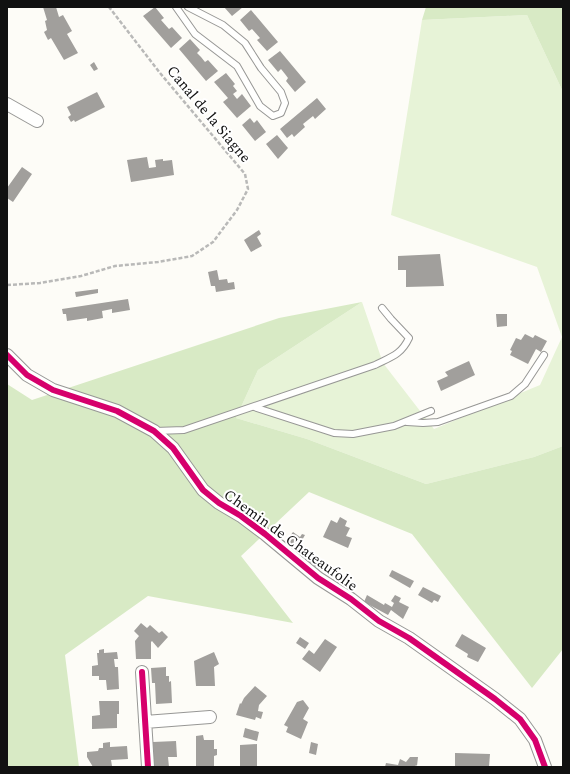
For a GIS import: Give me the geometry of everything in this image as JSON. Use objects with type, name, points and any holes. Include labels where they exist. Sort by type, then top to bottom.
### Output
[{"type":"street","points":[[7,104],[37,121]]},
{"type":"street","name":"Chemin de Chateaufolie","points":[[7,355],[27,374],[53,390],[117,411],[154,431],[172,448],[203,490],[219,503],[242,516],[318,578],[351,599],[379,621],[408,638],[495,699],[520,719],[535,740],[545,767]]},
{"type":"street","points":[[142,672],[148,767]]},
{"type":"street","points":[[145,722],[210,717]]},
{"type":"lane","points":[[176,7],[196,34],[237,66],[260,106],[273,116],[281,113],[285,103],[281,92],[261,68],[245,42],[223,25],[188,7]]},
{"type":"lane","points":[[154,431],[184,430],[375,365],[396,354],[404,348],[409,338],[382,308]]},
{"type":"lane","points":[[403,422],[438,422],[511,396],[525,384],[544,355]]},
{"type":"lane","points":[[254,406],[334,433],[353,434],[394,426],[431,411]]},
{"type":"green space","points":[[426,7],[563,7],[563,92],[527,15],[422,20]]},
{"type":"green space","points":[[527,15],[563,92],[563,446],[534,457],[426,484],[307,439],[236,418],[258,370],[362,302],[383,363],[434,429],[540,385],[562,337],[537,267],[391,215],[422,20]]},
{"type":"green space","points":[[362,302],[258,370],[236,418],[307,439],[426,484],[534,457],[563,446],[563,649],[532,688],[412,534],[309,492],[241,556],[293,623],[148,596],[65,655],[79,767],[7,767],[7,384],[32,400],[279,318]]},
{"type":"building","points":[[43,7],[56,7],[59,17],[63,15],[72,31],[67,34],[78,53],[64,60],[51,38],[48,40],[44,32],[47,30],[45,21],[47,20]]},
{"type":"building","points":[[155,7],[164,18],[161,20],[169,29],[172,27],[182,38],[171,48],[143,16]]},
{"type":"building","points":[[224,7],[243,7],[232,16]]},
{"type":"building","points":[[251,10],[278,42],[267,51],[257,40],[260,38],[252,29],[249,31],[240,20]]},
{"type":"building","points":[[190,39],[200,50],[197,53],[205,62],[208,60],[218,71],[206,81],[179,49]]},
{"type":"building","points":[[280,51],[306,82],[295,92],[286,81],[288,78],[281,69],[278,72],[268,60]]},
{"type":"building","points":[[94,62],[98,69],[94,71],[90,65]]},
{"type":"building","points":[[226,73],[235,84],[233,86],[237,91],[233,94],[237,99],[242,94],[251,106],[237,118],[223,102],[228,98],[214,82]]},
{"type":"building","points":[[97,92],[105,107],[75,122],[74,120],[71,122],[68,117],[71,115],[67,107]]},
{"type":"building","points":[[317,98],[326,109],[315,119],[313,116],[303,124],[305,127],[294,137],[292,134],[287,138],[280,129]]},
{"type":"building","points":[[250,118],[254,123],[257,120],[266,132],[255,141],[242,125]]},
{"type":"building","points":[[277,135],[288,148],[278,159],[266,144]]},
{"type":"building","points":[[147,157],[149,168],[156,167],[155,160],[172,160],[174,175],[131,182],[127,160]]},
{"type":"building","points":[[22,167],[32,174],[13,202],[7,198],[7,188]]},
{"type":"building","points":[[259,230],[261,234],[257,237],[262,246],[251,252],[244,240]]},
{"type":"building","points":[[440,254],[444,286],[406,287],[406,270],[398,270],[398,256]]},
{"type":"building","points":[[217,270],[219,280],[227,279],[228,283],[234,282],[235,289],[216,292],[215,286],[211,286],[208,272]]},
{"type":"building","points":[[98,289],[98,293],[76,297],[75,292]]},
{"type":"building","points":[[128,299],[130,310],[112,313],[112,309],[102,311],[103,318],[87,321],[87,318],[67,321],[66,314],[63,314],[62,309]]},
{"type":"building","points":[[496,314],[507,314],[507,326],[497,327]]},
{"type":"building","points":[[525,334],[533,338],[535,335],[547,341],[541,352],[536,349],[528,364],[510,355],[512,351],[510,350],[516,338],[521,340]]},
{"type":"building","points":[[469,361],[475,375],[441,391],[437,381],[448,376],[445,372]]},
{"type":"building","points":[[340,517],[347,521],[345,526],[350,528],[346,536],[352,538],[348,548],[323,537],[331,520],[337,523]]},
{"type":"building","points":[[293,532],[300,537],[302,534],[305,535],[301,542],[300,541],[293,550],[284,544]]},
{"type":"building","points":[[311,557],[319,562],[315,567],[308,562]]},
{"type":"building","points":[[392,570],[414,581],[410,588],[389,576]]},
{"type":"building","points":[[423,587],[441,596],[438,602],[434,600],[432,603],[418,595]]},
{"type":"building","points":[[367,595],[384,605],[385,603],[392,607],[394,603],[391,601],[395,595],[401,598],[399,602],[409,607],[403,619],[391,610],[388,615],[364,602]]},
{"type":"building","points":[[141,623],[147,628],[150,625],[159,633],[162,631],[168,637],[158,648],[152,641],[151,642],[151,659],[136,659],[135,641],[139,636],[134,631]]},
{"type":"building","points":[[462,634],[486,648],[478,662],[467,657],[468,654],[455,646]]},
{"type":"building","points":[[300,637],[309,643],[305,649],[296,643]]},
{"type":"building","points":[[325,639],[337,647],[320,672],[302,659],[309,650],[314,654]]},
{"type":"building","points":[[104,649],[104,653],[117,652],[118,659],[114,659],[115,667],[118,667],[119,689],[107,690],[106,680],[99,680],[99,676],[92,676],[92,666],[98,665],[97,653],[99,653],[99,650]]},
{"type":"building","points":[[214,652],[219,664],[214,667],[215,686],[196,686],[194,661]]},
{"type":"building","points":[[166,667],[166,676],[169,676],[169,682],[171,681],[172,703],[156,704],[155,683],[152,683],[151,668]]},
{"type":"building","points":[[255,686],[267,696],[259,705],[258,711],[263,712],[261,719],[256,717],[255,720],[236,715],[240,703],[241,704],[244,698]]},
{"type":"building","points":[[303,700],[309,708],[303,719],[308,722],[301,739],[286,732],[288,727],[284,725],[297,702]]},
{"type":"building","points":[[99,701],[119,701],[117,728],[92,729],[92,716],[100,715]]},
{"type":"building","points":[[245,728],[259,732],[257,741],[243,737]]},
{"type":"building","points":[[203,735],[204,740],[214,740],[214,749],[217,749],[217,755],[214,756],[214,767],[196,767],[196,736]]},
{"type":"building","points":[[176,741],[177,757],[168,757],[169,767],[154,767],[153,742]]},
{"type":"building","points":[[110,742],[110,747],[127,746],[128,759],[111,760],[112,766],[110,767],[93,767],[87,757],[87,752],[98,751],[99,748],[103,748],[103,743]]},
{"type":"building","points":[[311,742],[318,744],[316,755],[309,753]]},
{"type":"building","points":[[257,744],[257,767],[240,767],[240,745]]},
{"type":"building","points":[[455,753],[490,754],[489,767],[455,767]]},
{"type":"building","points":[[410,757],[418,757],[417,766],[385,767],[386,763],[398,765],[400,759],[406,762]]},
{"type":"cycle path","points":[[7,355],[27,375],[53,390],[117,411],[154,431],[173,448],[203,490],[219,503],[241,516],[265,534],[318,578],[351,599],[379,621],[409,638],[495,699],[520,719],[535,740],[545,767]]},
{"type":"cycle path","points":[[142,672],[148,767]]}]
